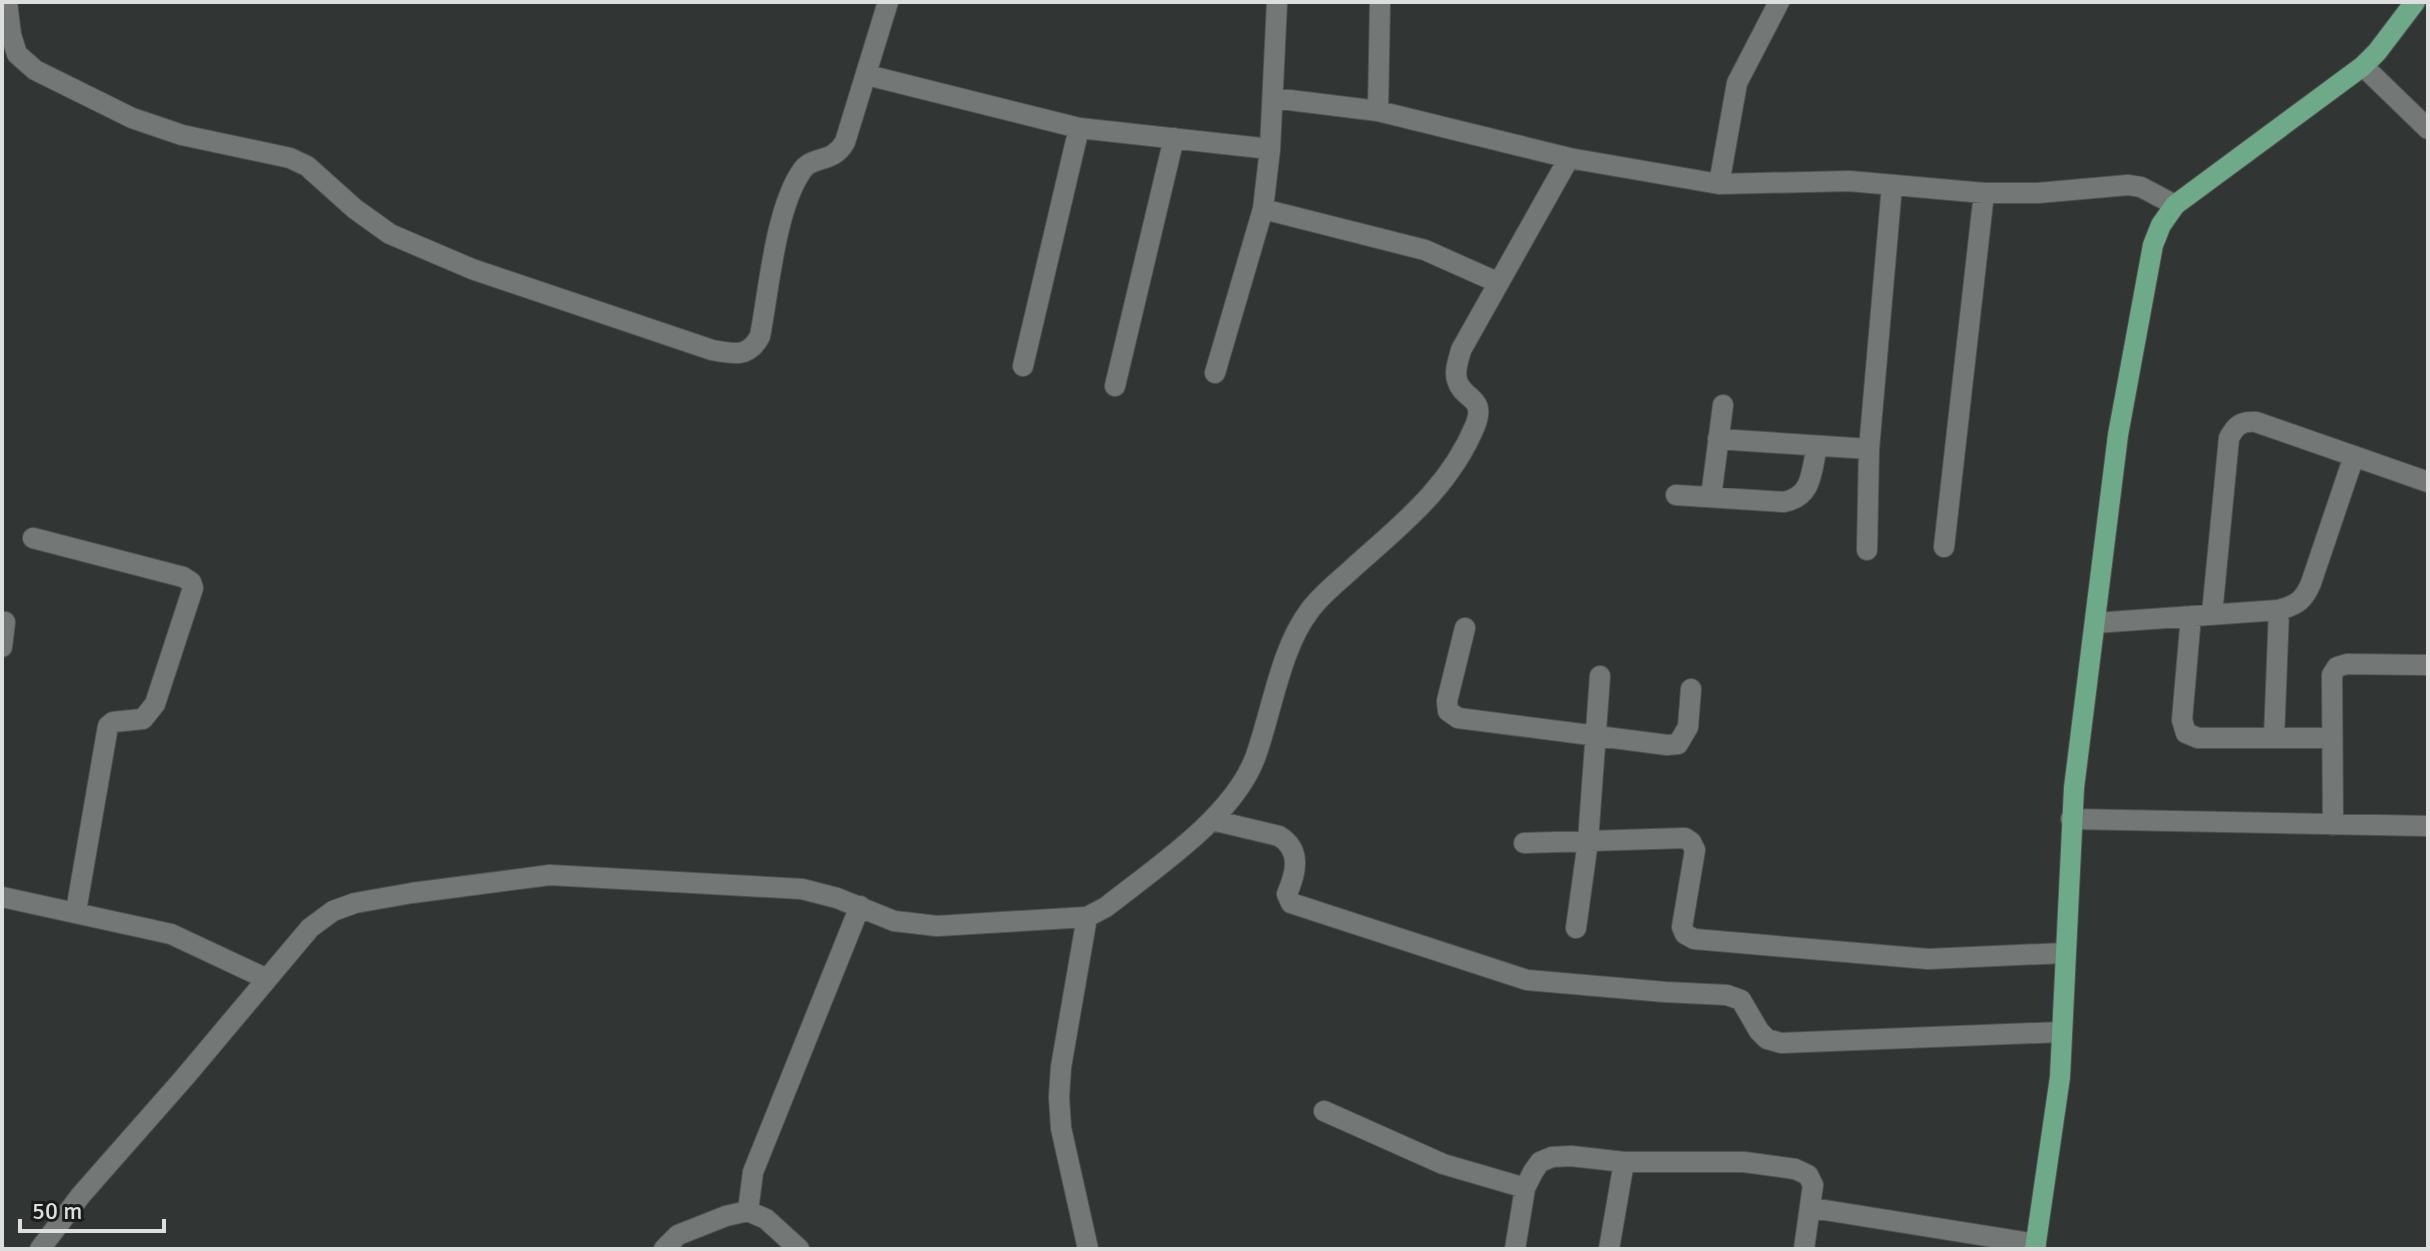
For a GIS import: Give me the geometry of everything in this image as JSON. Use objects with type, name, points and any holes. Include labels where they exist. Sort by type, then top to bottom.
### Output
[{"type":"main road","points":[[2035,1247],[2060,1077],[2071,819],[2122,412],[2153,245],[2161,225],[2175,205],[2363,66],[2415,2]]},
{"type":"street","points":[[7,2],[17,54],[35,70],[118,111],[182,135],[290,158],[307,166],[355,209],[390,234],[472,269],[730,354],[744,353],[755,347],[760,336],[781,222],[793,188],[801,170],[807,165],[833,157],[841,149],[888,2]]},
{"type":"street","points":[[1215,373],[1263,209],[1270,149],[1277,2]]},
{"type":"street","points":[[1378,111],[1380,2]]},
{"type":"street","points":[[1719,184],[1737,83],[1779,2]]},
{"type":"street","points":[[2363,66],[2428,129]]},
{"type":"street","points":[[867,75],[1079,128],[1270,149]]},
{"type":"street","points":[[1273,98],[1378,111],[1569,158],[1719,184],[1849,181],[1984,193],[2038,193],[2128,185],[2141,187],[2175,205]]},
{"type":"street","points":[[1023,366],[1079,128]]},
{"type":"street","points":[[1115,386],[1174,138]]},
{"type":"street","points":[[40,1249],[81,1195],[310,928],[333,911],[355,903],[521,879],[586,875],[802,889],[860,906],[894,921],[937,926],[1087,917],[1106,907],[1212,820],[1234,795],[1254,761],[1293,640],[1309,611],[1441,485],[1474,426],[1479,411],[1476,401],[1457,380],[1456,367],[1461,350],[1569,158]]},
{"type":"street","points":[[1867,550],[1869,449],[1892,185]]},
{"type":"street","points":[[1944,547],[1984,193]]},
{"type":"street","points":[[1263,209],[1425,250],[1499,283]]},
{"type":"street","points":[[1711,497],[1723,405]]},
{"type":"street","points":[[2212,614],[2229,438],[2235,427],[2244,421],[2256,422],[2428,482]]},
{"type":"street","points":[[1718,439],[1869,449]]},
{"type":"street","points":[[1676,495],[1784,502],[1798,499],[1807,489],[1817,446]]},
{"type":"street","points":[[2095,623],[2279,610],[2297,605],[2306,596],[2354,456]]},
{"type":"street","points":[[33,538],[183,577],[191,582],[193,588],[155,704],[143,719],[113,722],[108,726],[76,911]]},
{"type":"street","points":[[2274,738],[2279,610]]},
{"type":"street","points":[[2191,616],[2182,720],[2186,733],[2198,738],[2332,738]]},
{"type":"street","points":[[2,647],[5,622]]},
{"type":"street","points":[[1465,628],[1447,701],[1448,711],[1458,718],[1678,744],[1688,727],[1691,689]]},
{"type":"street","points":[[2333,825],[2332,675],[2337,667],[2347,664],[2428,665]]},
{"type":"street","points":[[1576,928],[1588,841],[1600,676]]},
{"type":"street","points":[[2071,819],[2428,826]]},
{"type":"street","points":[[1212,820],[1286,840],[1292,849],[1296,868],[1287,894],[1291,903],[1527,980],[1727,995],[1741,1000],[1767,1039],[1781,1043],[2061,1032]]},
{"type":"street","points":[[1524,843],[1685,838],[1695,850],[1682,927],[1685,934],[1694,939],[1928,959],[2065,953]]},
{"type":"street","points":[[2,897],[171,934],[267,979]]},
{"type":"street","points":[[748,1211],[753,1172],[860,906]]},
{"type":"street","points":[[1087,917],[1061,1067],[1059,1097],[1061,1128],[1088,1249]]},
{"type":"street","points":[[1324,1111],[1443,1164],[1525,1188]]},
{"type":"street","points":[[1515,1249],[1525,1188],[1540,1162],[1552,1157],[1571,1156],[1624,1162],[1744,1162],[1795,1169],[1808,1175],[1813,1185],[1804,1249]]},
{"type":"street","points":[[1609,1249],[1624,1162]]},
{"type":"street","points":[[1812,1208],[2035,1247]]},
{"type":"street","points":[[664,1249],[678,1235],[726,1216],[748,1211],[766,1219],[799,1249]]}]
